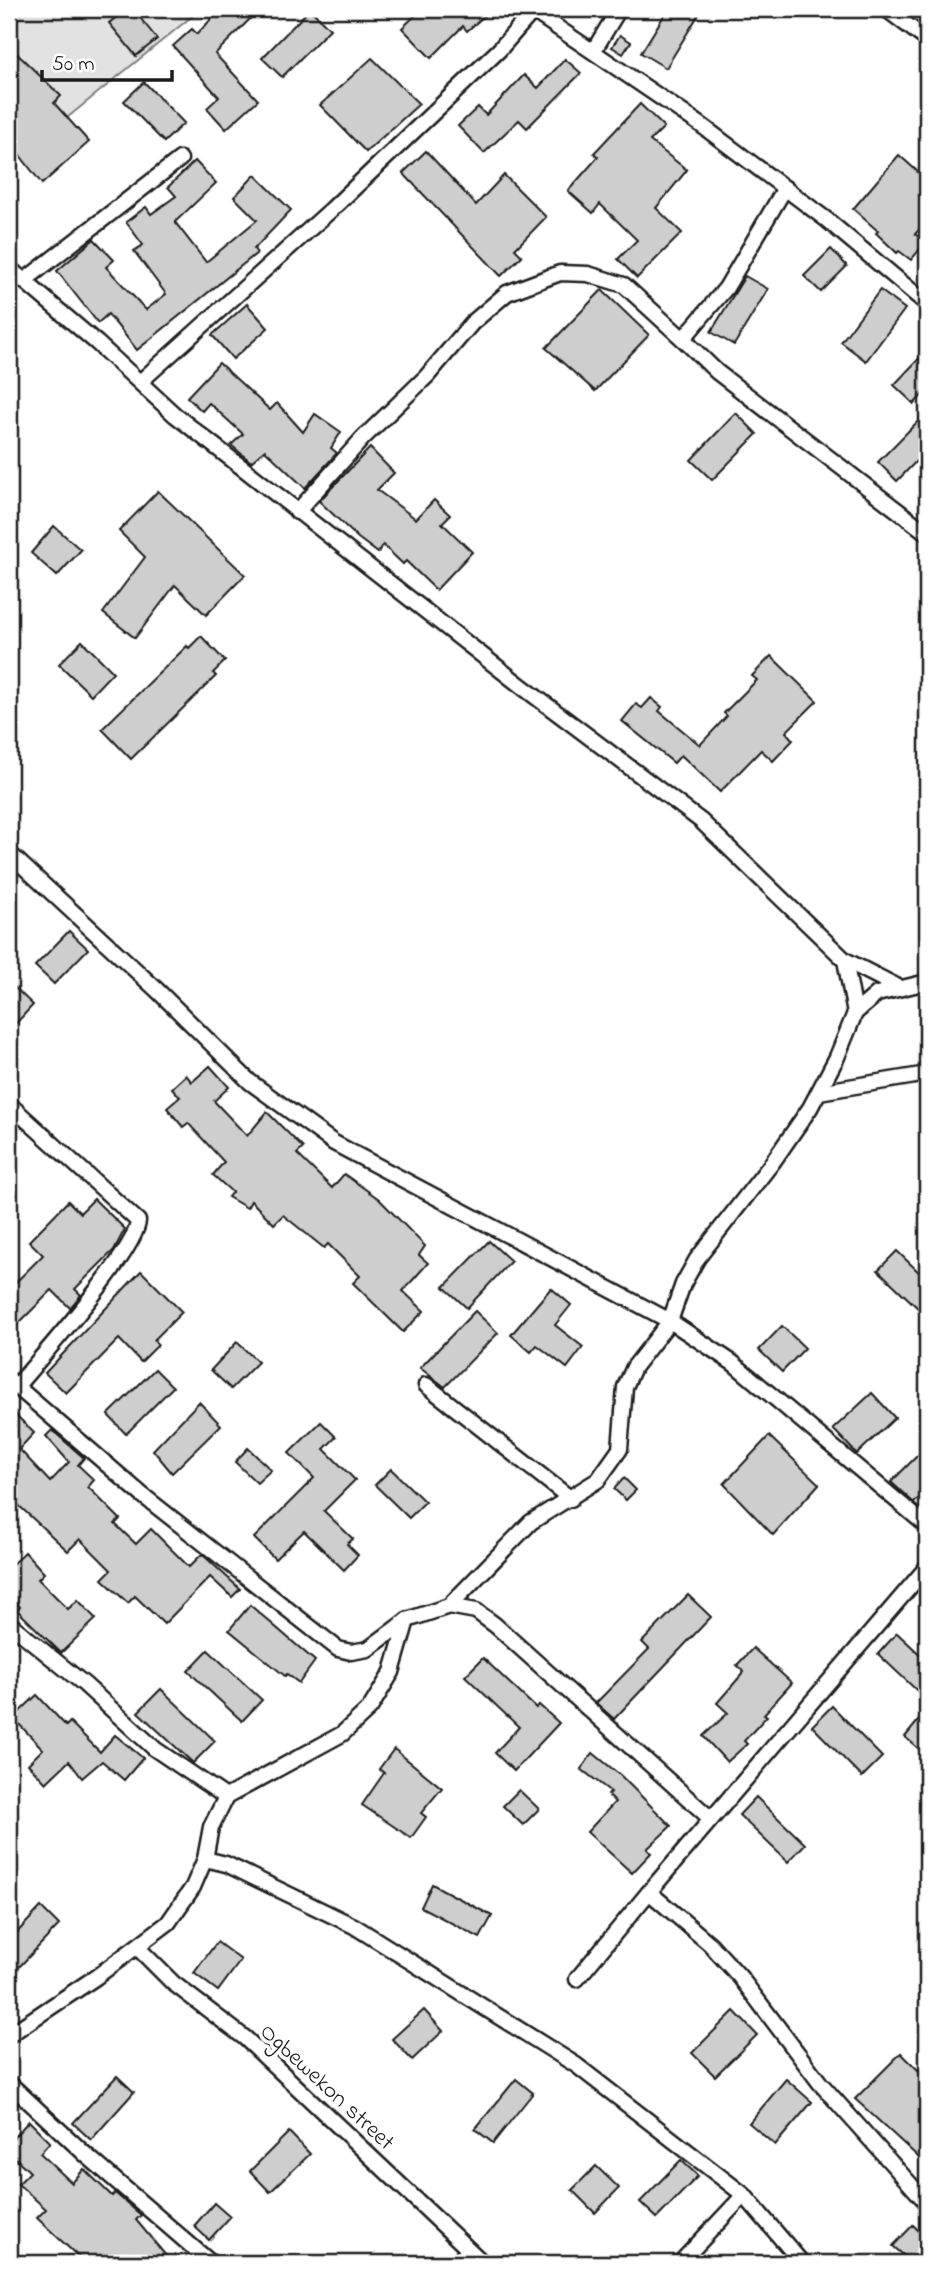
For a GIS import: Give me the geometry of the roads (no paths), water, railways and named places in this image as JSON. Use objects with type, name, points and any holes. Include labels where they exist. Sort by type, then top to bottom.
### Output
[{"type":"street","points":[[594,50],[619,9]]},
{"type":"street","points":[[886,9],[927,40]]},
{"type":"street","points":[[140,382],[332,209],[499,50],[532,10],[594,50],[785,188],[927,304]]},
{"type":"street","points":[[24,281],[180,159]]},
{"type":"street","points":[[683,339],[726,288],[785,188]]},
{"type":"street","points":[[9,268],[175,415],[520,685],[701,821],[845,960],[900,988]]},
{"type":"street","points":[[297,512],[363,438],[427,376],[472,323],[507,293],[560,273],[588,274],[624,285],[717,372],[927,533]]},
{"type":"street","points":[[9,853],[157,990],[250,1082],[334,1143],[670,1321],[733,1363],[927,1526]]},
{"type":"street","points":[[845,960],[855,1013]]},
{"type":"street","points":[[9,1104],[138,1221],[130,1241],[79,1313],[12,1383],[141,1494],[338,1649],[351,1652],[368,1648],[407,1620],[449,1606],[531,1522],[598,1480],[620,1449],[625,1387],[634,1367],[670,1321],[683,1284],[697,1259],[772,1163],[819,1093],[855,1013],[877,994],[927,982]]},
{"type":"street","points":[[819,1093],[927,1074]]},
{"type":"street","points":[[426,1385],[571,1499]]},
{"type":"street","points":[[577,1979],[927,1567]]},
{"type":"street","points":[[449,1606],[476,1611],[495,1625],[711,1819]]},
{"type":"street","points":[[9,2035],[168,1923],[193,1887],[205,1859],[211,1827],[226,1797],[342,1734],[370,1709],[392,1672],[407,1620]]},
{"type":"street","points":[[9,1623],[84,1684],[155,1749],[226,1797]]},
{"type":"street","points":[[205,1859],[226,1864],[366,1933],[576,2065],[744,2195],[802,2263]]},
{"type":"street","points":[[649,1892],[718,1952],[820,2083],[926,2200]]},
{"type":"street","name":"Ogbewekon street","points":[[137,1947],[173,1983],[245,2038],[483,2263]]},
{"type":"street","points":[[9,2083],[211,2263]]},
{"type":"street","points":[[680,2263],[744,2195]]},
{"type":"street","points":[[456,2263],[469,2251]]}]
